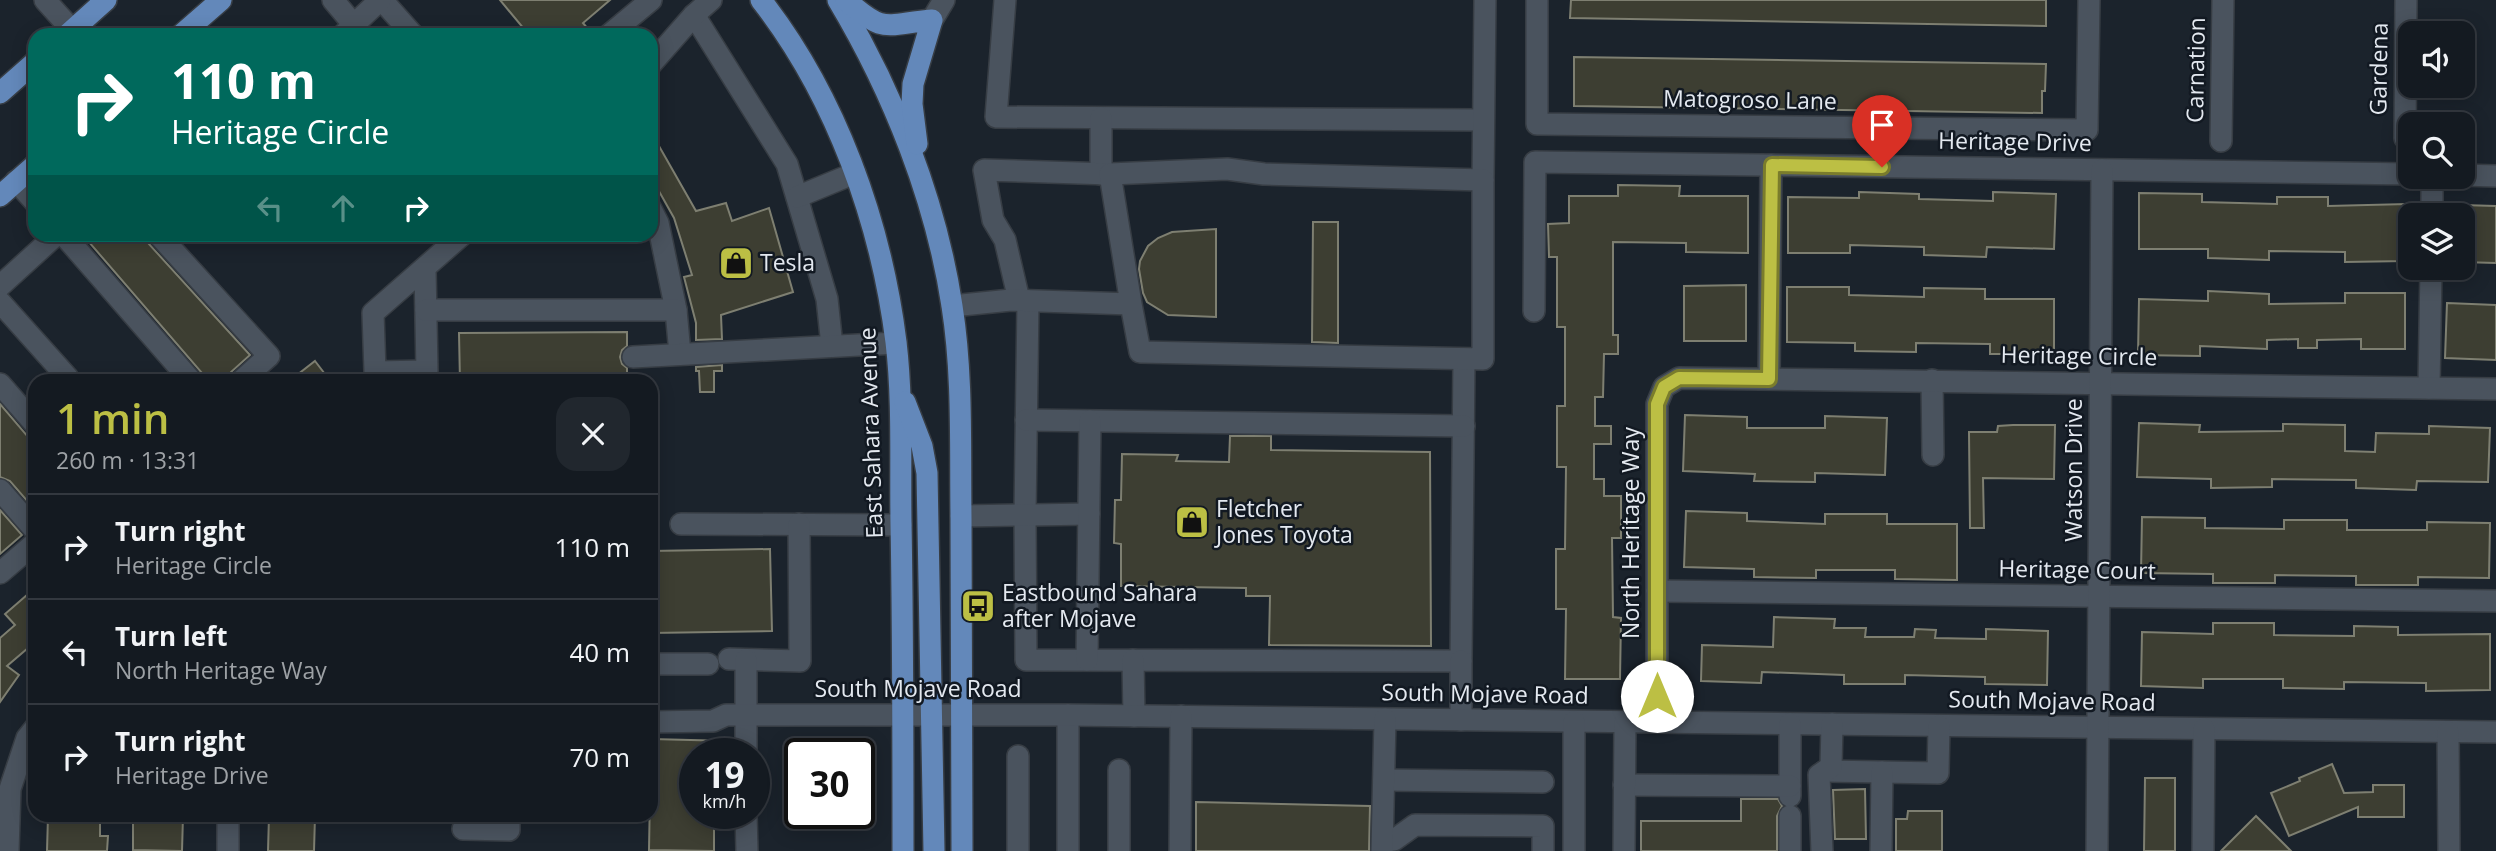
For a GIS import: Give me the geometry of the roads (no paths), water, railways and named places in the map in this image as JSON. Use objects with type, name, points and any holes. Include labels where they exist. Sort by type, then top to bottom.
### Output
[{"type":"main road","points":[[75,28],[106,0]]},
{"type":"main road","points":[[189,28],[221,0]]},
{"type":"main road","name":"East Sahara Avenue","points":[[761,0],[778,22],[820,93],[871,216],[887,278],[900,387],[903,851]]},
{"type":"main road","points":[[838,0],[873,63],[900,123],[921,181],[944,264],[952,306],[959,385],[962,851]]},
{"type":"main road","points":[[846,0],[869,19],[887,26],[932,20],[915,72],[912,95],[921,181]]},
{"type":"main road","points":[[0,93],[28,68]]},
{"type":"main road","points":[[0,196],[28,171]]},
{"type":"main road","points":[[900,387],[922,446],[927,473],[934,851]]},
{"type":"street","points":[[45,0],[65,28]]},
{"type":"street","points":[[333,0],[348,28]]},
{"type":"street","points":[[351,28],[381,0],[407,28]]},
{"type":"street","points":[[617,28],[651,0]]},
{"type":"street","points":[[658,56],[711,0]]},
{"type":"street","points":[[932,20],[944,0]]},
{"type":"street","points":[[1005,0],[996,117],[1483,120]]},
{"type":"street","points":[[1101,118],[1105,174],[1140,352],[1483,359],[1485,0]]},
{"type":"street","name":"Matogroso Lane","points":[[1537,0],[1537,124],[2088,130],[2089,0]]},
{"type":"street","name":"Carnation","points":[[2221,141],[2223,0]]},
{"type":"street","name":"Gardena","points":[[2405,112],[2406,0]]},
{"type":"street","points":[[694,15],[787,164],[827,299],[832,346]]},
{"type":"street","name":"Heritage Drive","points":[[1534,311],[1535,162],[2398,174]]},
{"type":"street","points":[[1769,379],[1772,165]]},
{"type":"street","points":[[1461,661],[1026,660],[1024,301],[1005,240],[993,220],[984,170],[1105,174],[1227,169],[1264,174],[1483,180]]},
{"type":"street","name":"Watson Drive","points":[[2097,851],[2102,170]]},
{"type":"street","points":[[797,197],[855,173]]},
{"type":"street","points":[[2475,175],[2496,176]]},
{"type":"street","points":[[16,181],[28,194]]},
{"type":"street","points":[[658,223],[677,310],[680,354]]},
{"type":"street","points":[[0,286],[48,242]]},
{"type":"street","points":[[70,242],[185,374]]},
{"type":"street","points":[[165,242],[269,356],[249,374]]},
{"type":"street","points":[[425,269],[427,371],[375,372],[373,313],[454,242]]},
{"type":"street","points":[[2429,388],[2431,280]]},
{"type":"street","points":[[952,306],[1024,301],[1132,304]]},
{"type":"street","points":[[0,302],[64,374]]},
{"type":"street","points":[[426,310],[677,310]]},
{"type":"street","points":[[633,356],[896,343]]},
{"type":"street","points":[[1461,720],[1464,359]]},
{"type":"street","name":"Heritage Circle","points":[[1664,387],[1679,378],[2496,388]]},
{"type":"street","points":[[1932,380],[1933,455]]},
{"type":"street","points":[[0,384],[28,416]]},
{"type":"street","name":"North Heritage Way","points":[[1657,722],[1657,404],[1664,387]]},
{"type":"street","points":[[1026,420],[1464,426]]},
{"type":"street","points":[[1087,660],[1090,421]]},
{"type":"street","points":[[0,490],[28,522]]},
{"type":"street","points":[[961,516],[1089,514]]},
{"type":"street","points":[[681,524],[901,525]]},
{"type":"street","points":[[658,664],[800,661],[799,524]]},
{"type":"street","points":[[0,573],[28,549]]},
{"type":"street","name":"Heritage Court","points":[[1657,591],[2496,601]]},
{"type":"street","points":[[1133,660],[1135,716]]},
{"type":"street","points":[[728,661],[742,738]]},
{"type":"street","name":"South Mojave Road","points":[[658,722],[713,722],[736,715],[1068,715],[2496,733]]},
{"type":"street","points":[[1068,715],[1068,851]]},
{"type":"street","points":[[1180,851],[1181,716]]},
{"type":"street","points":[[1385,719],[1382,846],[1415,825],[1543,826],[1543,851]]},
{"type":"street","points":[[1574,722],[1574,851]]},
{"type":"street","points":[[1624,851],[1625,722]]},
{"type":"street","points":[[1790,724],[1790,851]]},
{"type":"street","points":[[1822,851],[1819,775],[1831,767],[1832,724]]},
{"type":"street","points":[[1825,771],[1938,773],[1939,726]]},
{"type":"street","points":[[2203,851],[2204,729]]},
{"type":"street","points":[[2448,732],[2449,851]]},
{"type":"street","points":[[8,851],[10,789],[28,737]]},
{"type":"street","points":[[1018,756],[1018,851]]},
{"type":"street","points":[[1118,851],[1119,769]]},
{"type":"street","points":[[1881,851],[1882,772]]},
{"type":"street","points":[[1384,780],[1543,782]]},
{"type":"street","points":[[1624,785],[1790,799]]},
{"type":"street","points":[[228,822],[228,851]]},
{"type":"street","points":[[463,851],[463,822],[509,830],[509,822]]},
{"type":"street","points":[[746,829],[747,851]]},
{"type":"place","name":"Tesla","points":[[736,263]]},
{"type":"place","name":"Fletcher Jones Toyota","points":[[1192,522]]},
{"type":"place","name":"Eastbound Sahara after Mojave","points":[[978,606]]}]
